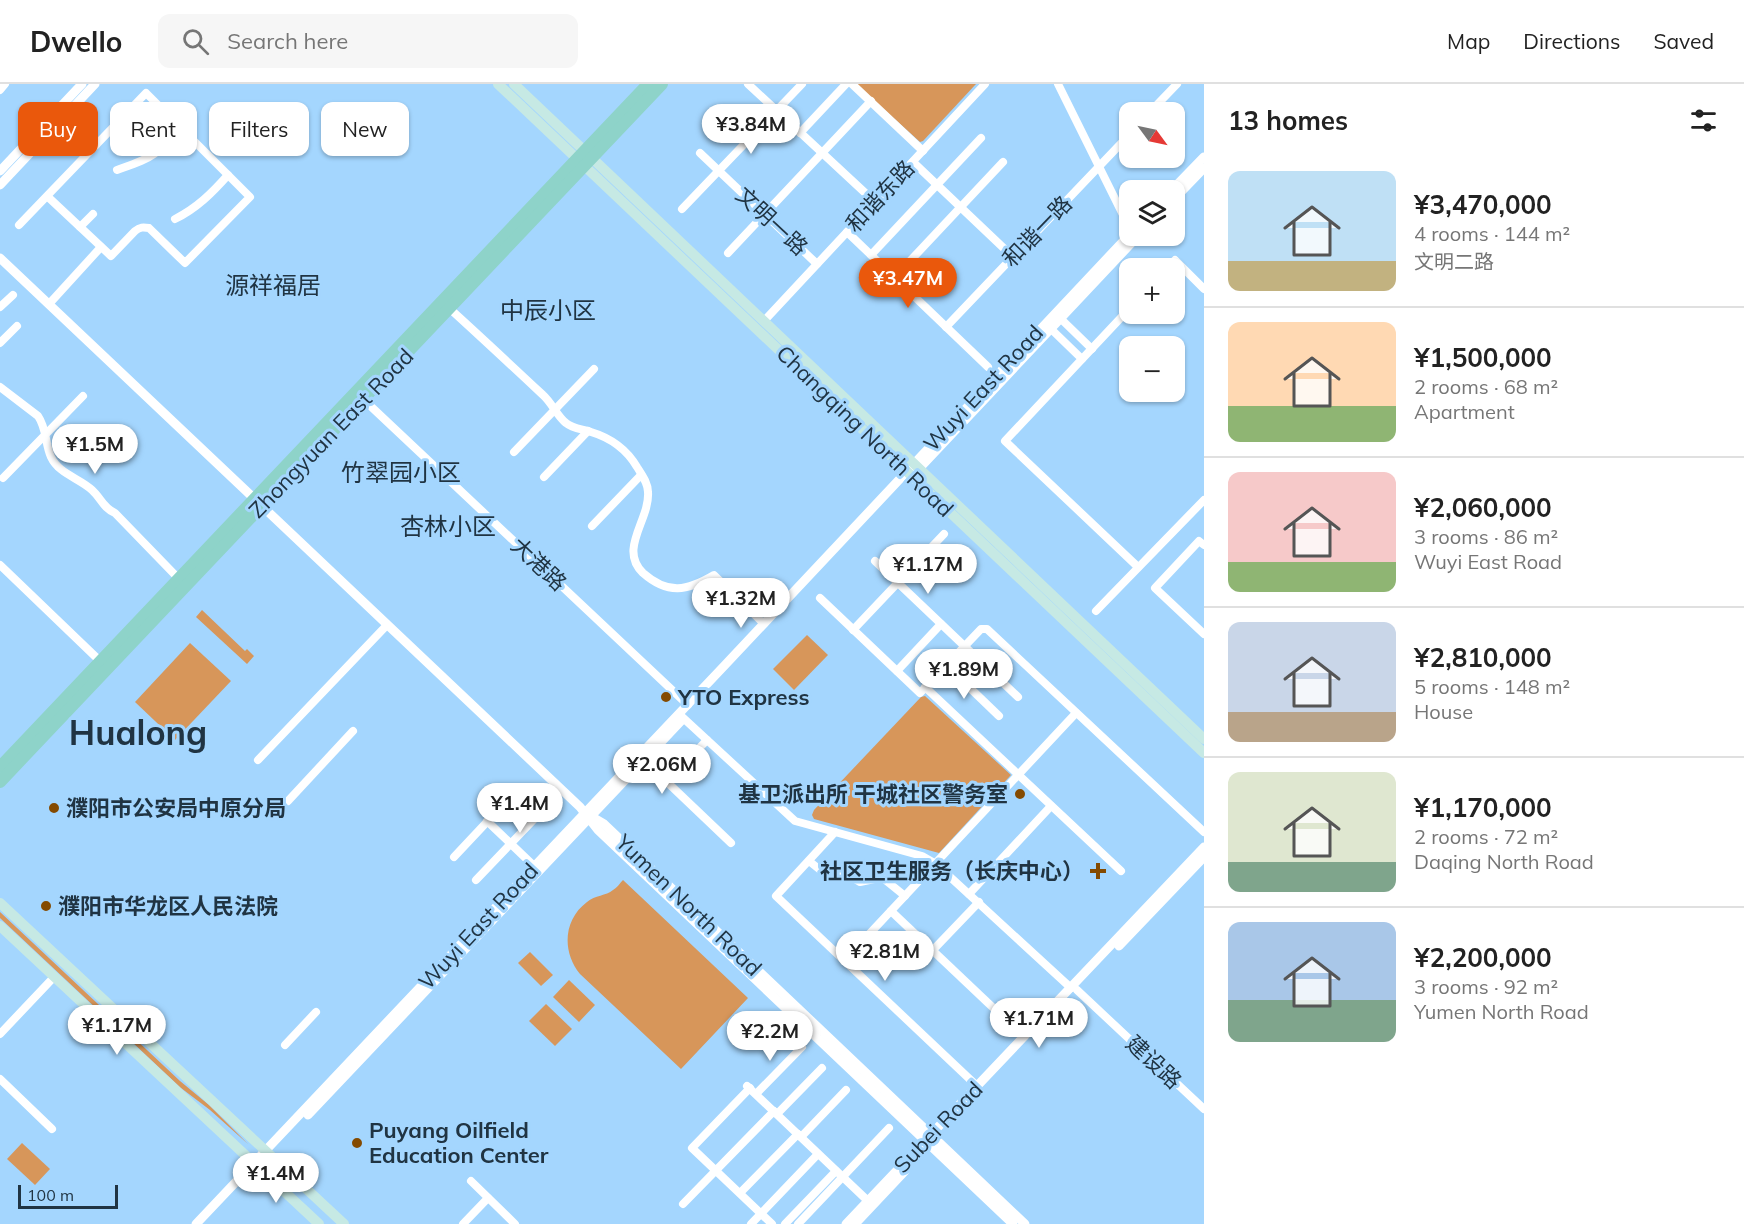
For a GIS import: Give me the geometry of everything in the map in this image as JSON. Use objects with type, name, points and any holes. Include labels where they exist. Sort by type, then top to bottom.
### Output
[{"type":"main road","points":[[498,84],[585,158]]},
{"type":"main road","points":[[514,84],[585,158]]},
{"type":"main road","name":"Zhongyuan East Road","points":[[0,767],[179,579],[363,399],[585,158],[648,84]]},
{"type":"main road","name":"Zhongyuan East Road","points":[[0,782],[258,502],[585,158],[662,84]]},
{"type":"main road","name":"Changqing North Road","points":[[585,158],[764,321],[1204,753]]},
{"type":"main road","name":"Changqing North Road","points":[[585,158],[913,469],[1204,738]]},
{"type":"main road","points":[[0,903],[344,1224]]},
{"type":"main road","points":[[0,926],[319,1224]]},
{"type":"street","points":[[0,90],[5,84]]},
{"type":"street","points":[[0,171],[81,84]]},
{"type":"street","points":[[79,102],[95,84]]},
{"type":"street","points":[[748,84],[875,202]]},
{"type":"street","points":[[682,209],[802,84]]},
{"type":"street","points":[[800,133],[846,84]]},
{"type":"street","points":[[852,84],[923,151]]},
{"type":"street","name":"和谐东路","points":[[764,321],[985,84]]},
{"type":"street","points":[[1058,84],[1119,207]]},
{"type":"street","points":[[1160,102],[1177,84]]},
{"type":"street","points":[[137,102],[146,93],[155,102]]},
{"type":"street","points":[[728,253],[871,101]]},
{"type":"street","points":[[98,143],[110,130]]},
{"type":"street","points":[[871,255],[981,138]]},
{"type":"street","points":[[47,196],[111,256],[135,231],[144,227],[149,228],[185,263],[250,197],[197,144]]},
{"type":"street","name":"和谐一路","points":[[946,327],[1119,145]]},
{"type":"street","name":"文明一路","points":[[700,153],[817,264]]},
{"type":"street","points":[[0,184],[27,156]]},
{"type":"street","points":[[19,225],[85,156]]},
{"type":"street","points":[[117,170],[154,156]]},
{"type":"street","points":[[1182,180],[1204,157]]},
{"type":"street","points":[[913,162],[1012,257]]},
{"type":"street","points":[[894,278],[1003,162]]},
{"type":"street","points":[[1185,187],[1204,168]]},
{"type":"street","points":[[175,219],[208,198],[228,175]]},
{"type":"street","points":[[80,227],[93,214]]},
{"type":"street","points":[[847,232],[988,368]]},
{"type":"street","name":"Wuyi East Road","points":[[267,1153],[1124,246]]},
{"type":"street","name":"Wuyi East Road","points":[[681,716],[688,705],[903,477],[1060,318],[1124,246]]},
{"type":"street","points":[[49,304],[101,247]]},
{"type":"street","name":"Yumen North Road","points":[[0,258],[588,815],[604,825],[930,1140],[1013,1224]]},
{"type":"street","points":[[1185,270],[1204,289]]},
{"type":"street","points":[[0,307],[13,295]]},
{"type":"street","points":[[449,308],[545,396],[565,423],[602,436],[620,447],[636,465],[648,489],[648,500],[634,541],[633,558],[636,564],[654,580],[673,588],[697,585],[714,575],[764,624]]},
{"type":"street","points":[[1060,318],[1092,348]]},
{"type":"street","points":[[1119,320],[1005,441],[1138,567]]},
{"type":"street","points":[[0,343],[17,326]]},
{"type":"street","points":[[1050,328],[1082,359]]},
{"type":"street","points":[[514,452],[594,369]]},
{"type":"street","points":[[0,387],[35,413],[43,422],[49,452],[55,463],[68,475],[90,488],[106,509],[115,513],[179,579]]},
{"type":"street","points":[[3,478],[83,396]]},
{"type":"street","name":"大港路","points":[[363,399],[688,705]]},
{"type":"street","points":[[544,477],[588,431]]},
{"type":"street","points":[[592,526],[641,475]]},
{"type":"street","points":[[1096,611],[1204,500]]},
{"type":"street","points":[[853,630],[944,534]]},
{"type":"street","points":[[1204,545],[1200,541],[1155,588],[1204,634]]},
{"type":"street","points":[[875,561],[1018,697]]},
{"type":"street","points":[[0,565],[101,662]]},
{"type":"street","points":[[820,598],[920,693],[981,629],[987,629],[1204,832]]},
{"type":"street","points":[[897,672],[941,624]]},
{"type":"street","points":[[258,760],[387,625]]},
{"type":"street","points":[[946,665],[999,716]]},
{"type":"street","points":[[925,687],[1121,872]]},
{"type":"street","points":[[844,961],[1076,713]]},
{"type":"street","name":"建设路","points":[[681,716],[795,821],[922,856],[936,864],[1204,1109]]},
{"type":"street","points":[[288,801],[353,731]]},
{"type":"street","points":[[707,740],[667,782],[731,843]]},
{"type":"street","points":[[454,857],[516,791]]},
{"type":"street","points":[[969,894],[1051,806]]},
{"type":"street","points":[[476,880],[541,812]]},
{"type":"street","name":"Wuyi East Road","points":[[204,1224],[534,866],[588,815]]},
{"type":"street","points":[[487,821],[534,866]]},
{"type":"street","points":[[835,832],[776,897],[977,1086]]},
{"type":"street","name":"Subei Road","points":[[855,1224],[977,1086],[1074,989],[1204,847]]},
{"type":"street","name":"Subei Road","points":[[846,1224],[1204,857]]},
{"type":"street","points":[[809,861],[824,873],[841,871],[860,882],[884,879],[905,897]]},
{"type":"street","points":[[933,950],[979,902]]},
{"type":"street","points":[[891,911],[1024,1037]]},
{"type":"street","points":[[0,1034],[54,977]]},
{"type":"street","points":[[285,1045],[316,1012]]},
{"type":"street","points":[[756,1094],[802,1047]]},
{"type":"street","points":[[683,1204],[822,1068]]},
{"type":"street","points":[[0,1079],[52,1129]]},
{"type":"street","points":[[772,1224],[692,1148],[748,1086],[868,1201]]},
{"type":"street","points":[[740,1193],[846,1090]]},
{"type":"street","points":[[798,1224],[889,1128]]},
{"type":"street","name":"Yumen North Road","points":[[930,1140],[1025,1224]]},
{"type":"street","points":[[751,1224],[819,1154]]},
{"type":"street","name":"Wuyi East Road","points":[[196,1224],[256,1165]]},
{"type":"street","points":[[785,1224],[836,1170]]},
{"type":"street","points":[[471,1181],[511,1222]]},
{"type":"street","points":[[463,1224],[488,1198]]},
{"type":"shaded area","points":[[856,84],[976,84],[920,142]]},
{"type":"shaded area","points":[[202,610],[245,651],[247,649],[254,656],[247,664],[196,617]]},
{"type":"shaded area","points":[[807,635],[828,655],[794,690],[773,669]]},
{"type":"shaded area","points":[[190,643],[231,681],[175,740],[135,702]]},
{"type":"shaded area","points":[[925,696],[1011,775],[939,853],[814,819],[812,815],[814,810],[921,697]]},
{"type":"shaded area","points":[[623,880],[748,998],[681,1069],[580,974],[570,956],[569,927],[579,909],[590,900],[614,889]]},
{"type":"shaded area","points":[[0,912],[180,1081],[209,1105],[248,1144],[181,1088],[0,918]]},
{"type":"shaded area","points":[[530,952],[553,975],[541,986],[518,963]]},
{"type":"shaded area","points":[[569,980],[595,1005],[579,1022],[553,997]]},
{"type":"shaded area","points":[[546,1004],[572,1029],[555,1046],[529,1021]]},
{"type":"shaded area","points":[[22,1143],[50,1169],[35,1185],[7,1159]]},
{"type":"place","name":"YTO Express","points":[[666,697]]},
{"type":"place","name":"基卫派出所 干城社区警务室","points":[[1020,794]]},
{"type":"place","name":"濮阳市公安局中原分局","points":[[54,808]]},
{"type":"place","name":"社区卫生服务（长庆中心）","points":[[1098,871]]},
{"type":"place","name":"濮阳市华龙区人民法院","points":[[46,906]]},
{"type":"place","name":"Puyang Oilfield Education Center","points":[[357,1143]]},
{"type":"district","name":"源祥福居","points":[[273,285]]},
{"type":"district","name":"中辰小区","points":[[548,310]]},
{"type":"district","name":"竹翠园小区","points":[[401,472]]},
{"type":"district","name":"杏林小区","points":[[448,526]]},
{"type":"district","name":"Hualong","points":[[138,732]]}]
